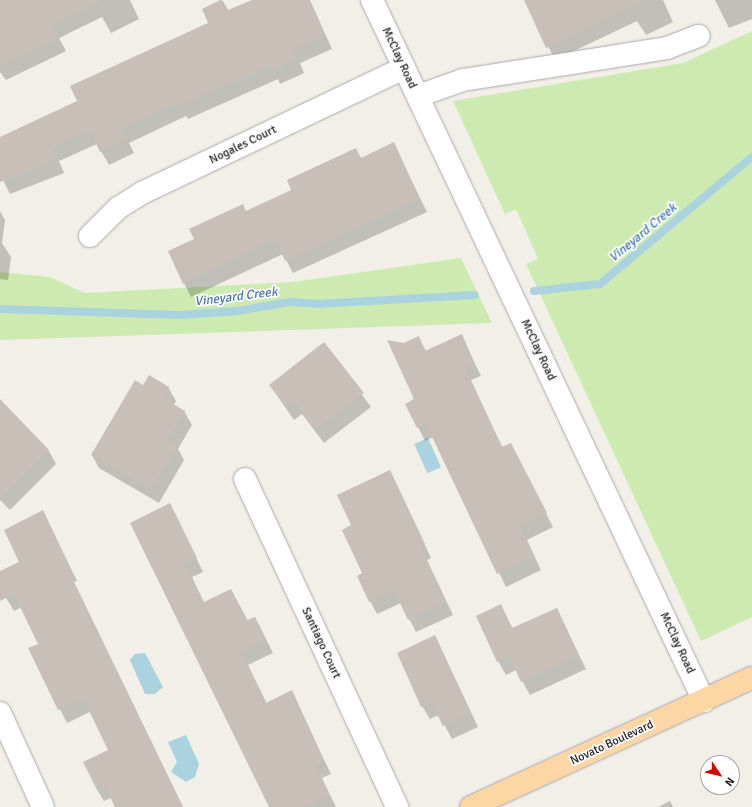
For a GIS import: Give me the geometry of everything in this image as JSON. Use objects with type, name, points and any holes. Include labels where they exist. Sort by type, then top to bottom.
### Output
[{"type":"main road","name":"Novato Boulevard","points":[[471,807],[752,678]]},
{"type":"street","name":"McClay Road","points":[[372,0],[704,701]]},
{"type":"street","points":[[418,96],[463,80],[667,48],[699,36]]},
{"type":"street","name":"Nogales Court","points":[[90,236],[118,208],[144,192],[404,68]]},
{"type":"street","name":"Santiago Court","points":[[245,479],[397,807]]},
{"type":"street","points":[[0,713],[43,807]]},
{"type":"green space","points":[[752,31],[752,617],[701,641],[526,264],[538,259],[516,209],[505,214],[453,101],[683,63]]},
{"type":"green space","points":[[461,258],[492,323],[0,340],[0,272],[50,277],[85,293],[293,282]]},
{"type":"water","points":[[428,438],[441,467],[427,473],[414,444]]},
{"type":"water","points":[[145,653],[163,687],[155,694],[145,694],[130,660],[135,654]]},
{"type":"water","points":[[186,735],[199,764],[195,777],[186,782],[171,772],[177,762],[168,742]]},
{"type":"building","points":[[0,0],[103,0],[53,24],[59,38],[0,66]]},
{"type":"building","points":[[220,0],[228,10],[252,0],[309,0],[325,35],[293,49],[297,59],[272,71],[270,66],[179,106],[178,103],[122,129],[127,140],[100,152],[90,130],[52,148],[57,159],[0,182],[0,137],[77,101],[70,86],[208,23],[202,9]]},
{"type":"building","points":[[524,0],[646,0],[546,48]]},
{"type":"building","points":[[394,142],[420,199],[285,261],[275,240],[183,284],[168,251],[194,239],[189,229],[243,204],[246,211],[291,190],[287,180],[356,148],[361,158]]},
{"type":"building","points":[[462,334],[474,362],[464,367],[502,447],[511,443],[547,513],[520,526],[534,556],[497,574],[426,424],[417,428],[405,404],[414,399],[387,340],[404,343],[419,336],[425,351]]},
{"type":"building","points":[[324,342],[364,393],[316,430],[294,401],[286,407],[269,385]]},
{"type":"building","points":[[149,375],[169,387],[163,398],[185,411],[168,440],[177,446],[151,490],[91,455],[135,380],[143,385]]},
{"type":"building","points":[[0,399],[49,450],[0,499]]},
{"type":"building","points":[[390,470],[425,544],[420,546],[446,602],[408,620],[394,590],[369,602],[357,576],[362,573],[342,530],[351,525],[337,495]]},
{"type":"building","points":[[170,503],[197,558],[185,564],[204,602],[231,589],[247,620],[255,617],[266,639],[241,652],[266,703],[292,690],[324,760],[315,765],[329,795],[304,807],[269,807],[130,523]]},
{"type":"building","points":[[43,510],[70,567],[67,568],[183,807],[115,807],[104,784],[96,788],[83,762],[108,750],[83,698],[58,710],[28,648],[38,644],[14,594],[0,601],[0,571],[19,562],[4,530]]},
{"type":"building","points":[[501,604],[512,628],[557,608],[579,655],[521,682],[509,656],[497,662],[476,616]]},
{"type":"building","points":[[435,635],[471,713],[443,726],[431,702],[421,707],[397,653]]},
{"type":"waterway","name":"Vineyard Creek","points":[[534,291],[600,284],[752,157]]},
{"type":"waterway","name":"Vineyard Creek","points":[[0,309],[180,315],[237,311],[290,302],[317,304],[475,295]]}]
